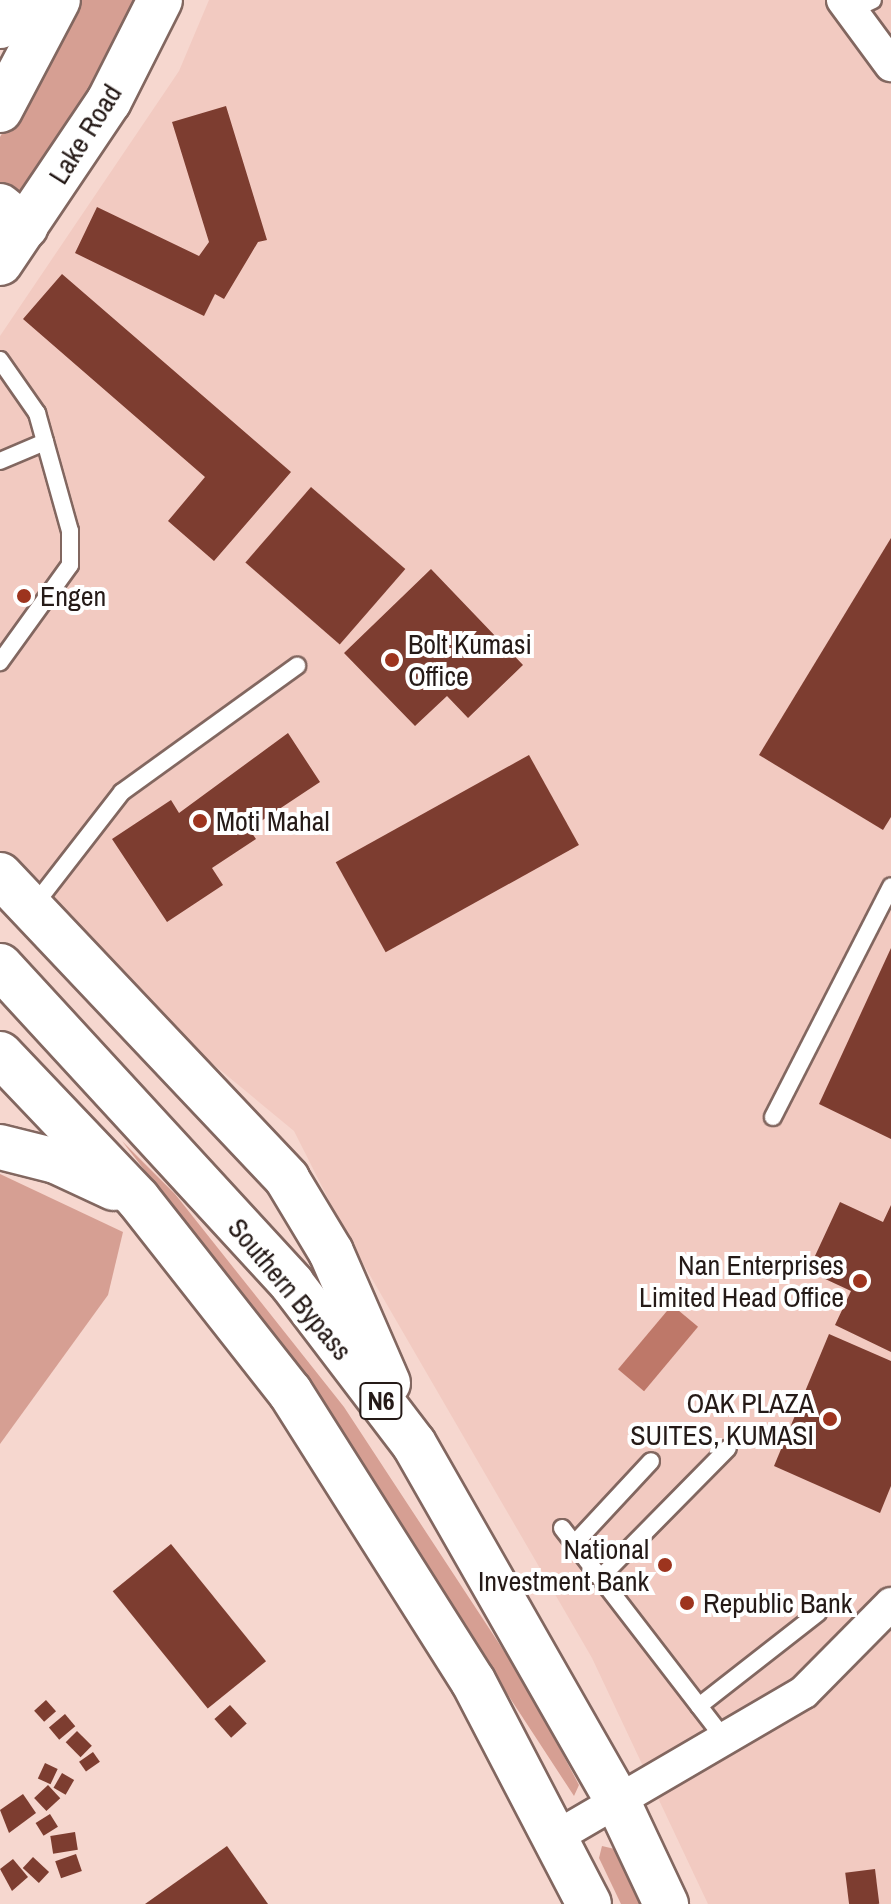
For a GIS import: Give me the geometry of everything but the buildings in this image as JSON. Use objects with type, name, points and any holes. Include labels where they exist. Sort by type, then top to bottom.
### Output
[{"type":"main road","points":[[0,26],[27,0]]},
{"type":"main road","points":[[0,110],[58,0]]},
{"type":"main road","name":"Lake Road","points":[[0,263],[13,216],[109,101],[160,0]]},
{"type":"main road","points":[[0,875],[287,1179],[331,1252],[414,1444]]},
{"type":"main road","name":"Southern Bypass","points":[[0,966],[292,1284],[414,1444],[618,1802],[666,1904]]},
{"type":"main road","name":"N6","points":[[0,1054],[138,1199],[290,1392],[384,1533],[556,1837],[589,1904]]},
{"type":"main road","points":[[0,1147],[56,1161],[138,1199]]},
{"type":"street","points":[[856,3],[891,65]]},
{"type":"street","points":[[556,1837],[804,1692],[891,1604]]},
{"type":"lane","points":[[0,360],[27,391],[70,531],[70,565],[0,662]]},
{"type":"lane","points":[[0,461],[45,442]]},
{"type":"lane","points":[[31,909],[122,792],[297,666]]},
{"type":"lane","points":[[773,1117],[891,886]]},
{"type":"lane","points":[[600,1578],[728,1448]]},
{"type":"lane","points":[[574,1544],[651,1461]]},
{"type":"lane","points":[[562,1528],[725,1740]]},
{"type":"lane","points":[[699,1706],[818,1613]]},
{"type":"shaded area","points":[[78,0],[142,0],[21,206],[0,191],[0,137]]},
{"type":"shaded area","points":[[209,0],[891,0],[891,1904],[708,1904],[592,1658],[346,1234],[294,1131],[0,888],[0,336],[179,71]]},
{"type":"shaded area","points":[[122,1141],[175,1194],[344,1407],[525,1683],[579,1785],[574,1796],[277,1341]]},
{"type":"shaded area","points":[[0,1174],[123,1232],[108,1295],[0,1444]]},
{"type":"shaded area","points":[[672,1305],[698,1327],[644,1391],[618,1369]]},
{"type":"shaded area","points":[[602,1846],[619,1850],[642,1904],[621,1904],[599,1858]]},
{"type":"place","name":"Engen","points":[[24,596]]},
{"type":"place","name":"Bolt Kumasi Office","points":[[392,660]]},
{"type":"place","name":"Moti Mahal","points":[[200,821]]},
{"type":"place","name":"Nan Enterprises Limited Head Office","points":[[860,1281]]},
{"type":"place","name":"OAK PLAZA SUITES, KUMASI","points":[[830,1419]]},
{"type":"place","name":"National Investment Bank","points":[[665,1565]]},
{"type":"place","name":"Republic Bank","points":[[687,1603]]}]
